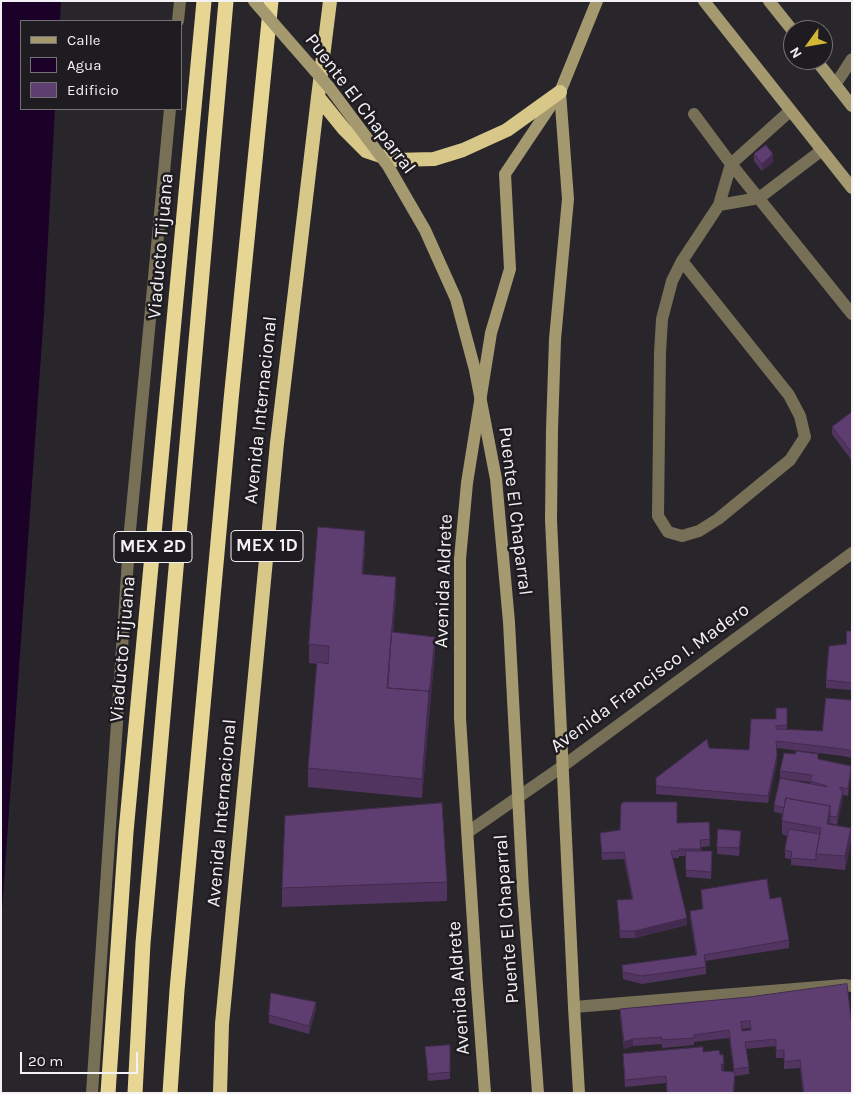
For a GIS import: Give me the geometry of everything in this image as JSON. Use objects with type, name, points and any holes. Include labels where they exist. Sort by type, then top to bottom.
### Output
[{"type":"highway","name":"Viaducto Tijuana","points":[[108,1093],[126,832],[204,1]]},
{"type":"highway","name":"MEX 2D","points":[[135,1093],[143,943],[226,1]]},
{"type":"highway","name":"Avenida Internacional","points":[[170,1093],[177,990],[231,400],[271,1]]},
{"type":"highway","name":"Avenida Internacional","points":[[220,1093],[222,1024],[277,443],[330,1]]},
{"type":"highway","points":[[318,97],[344,129],[366,151],[393,160],[434,159],[463,150],[507,130],[560,92]]},
{"type":"main road","name":"Puente El Chaparral","points":[[254,1],[329,87],[388,166],[425,230],[456,299],[475,370],[496,479],[509,622],[523,891],[538,1093]]},
{"type":"main road","name":"Avenida Aldrete","points":[[485,1093],[460,718],[460,559],[467,483],[491,333],[510,269],[505,174],[560,92],[597,1]]},
{"type":"main road","points":[[704,1],[852,188]]},
{"type":"main road","points":[[769,1],[784,20]]},
{"type":"main road","points":[[824,70],[852,106]]},
{"type":"main road","name":"Avenida Aldrete","points":[[560,92],[568,199],[555,339],[551,520],[579,1093]]},
{"type":"street","points":[[178,20],[180,1]]},
{"type":"street","points":[[835,85],[852,59]]},
{"type":"street","points":[[92,1093],[130,530],[170,110]]},
{"type":"street","points":[[682,261],[789,395],[800,416],[805,437],[790,460],[718,519],[699,531],[682,536],[668,532],[658,516],[659,392],[662,320],[672,282],[682,261],[719,205],[731,164],[790,111]]},
{"type":"street","points":[[694,114],[731,164],[852,314]]},
{"type":"street","points":[[719,205],[759,198],[822,150]]},
{"type":"street","name":"Avenida Francisco I. Madero","points":[[468,832],[563,766],[852,553]]},
{"type":"street","points":[[574,1007],[844,985],[852,986]]},
{"type":"water","points":[[1,1],[61,1],[60,20],[20,20],[20,110],[55,110],[44,313],[1,925]]},
{"type":"building","points":[[766,145],[773,154],[762,164],[754,154]]},
{"type":"building","points":[[852,412],[852,453],[832,427]]},
{"type":"building","points":[[318,527],[365,531],[362,574],[396,577],[387,688],[429,691],[422,779],[308,768],[317,662],[328,664],[329,646],[309,644]]},
{"type":"building","points":[[847,631],[852,631],[852,683],[826,680],[829,646],[846,644]]},
{"type":"building","points":[[392,632],[435,637],[429,696],[429,691],[388,688]]},
{"type":"building","points":[[826,698],[852,700],[852,751],[776,741],[777,755],[768,796],[656,786],[656,778],[707,739],[709,748],[749,750],[751,719],[776,719],[776,708],[787,708],[787,725],[776,726],[776,729],[822,731]]},
{"type":"building","points":[[796,751],[818,754],[818,759],[851,766],[848,789],[840,787],[840,790],[843,790],[837,817],[830,816],[830,806],[786,798],[784,808],[774,805],[780,778],[827,787],[810,781],[812,775],[780,771],[784,753],[795,754]]},
{"type":"building","points":[[786,798],[830,806],[827,824],[851,828],[845,856],[816,854],[821,828],[782,821]]},
{"type":"building","points":[[624,802],[677,802],[677,823],[709,822],[710,839],[700,840],[701,849],[671,851],[687,918],[635,931],[620,931],[617,900],[633,899],[624,852],[602,853],[600,833],[620,830],[621,804]]},
{"type":"building","points":[[442,803],[447,882],[282,888],[285,816]]},
{"type":"building","points":[[718,829],[741,831],[739,848],[717,847]]},
{"type":"building","points":[[789,829],[820,834],[816,860],[791,858],[792,852],[785,850]]},
{"type":"building","points":[[686,851],[712,851],[711,872],[686,870]]},
{"type":"building","points":[[767,879],[770,899],[781,897],[789,940],[704,955],[706,967],[642,976],[623,972],[622,965],[697,955],[690,911],[703,909],[701,890]]},
{"type":"building","points":[[847,984],[852,1027],[852,1093],[804,1093],[800,1060],[784,1062],[784,1050],[776,1051],[776,1039],[745,1042],[749,1067],[734,1069],[729,1030],[694,1035],[694,1038],[662,1040],[662,1037],[633,1039],[624,1042],[620,1009],[749,997]],"holes":[[[750,1021],[751,1030],[742,1031],[741,1022]]]},
{"type":"building","points":[[271,993],[316,1002],[309,1026],[269,1015]]},
{"type":"building","points":[[450,1045],[450,1072],[428,1074],[425,1047]]},
{"type":"building","points":[[703,1047],[703,1052],[719,1050],[720,1055],[723,1054],[724,1064],[721,1064],[722,1071],[735,1072],[733,1093],[667,1093],[666,1076],[625,1080],[623,1054]]}]
